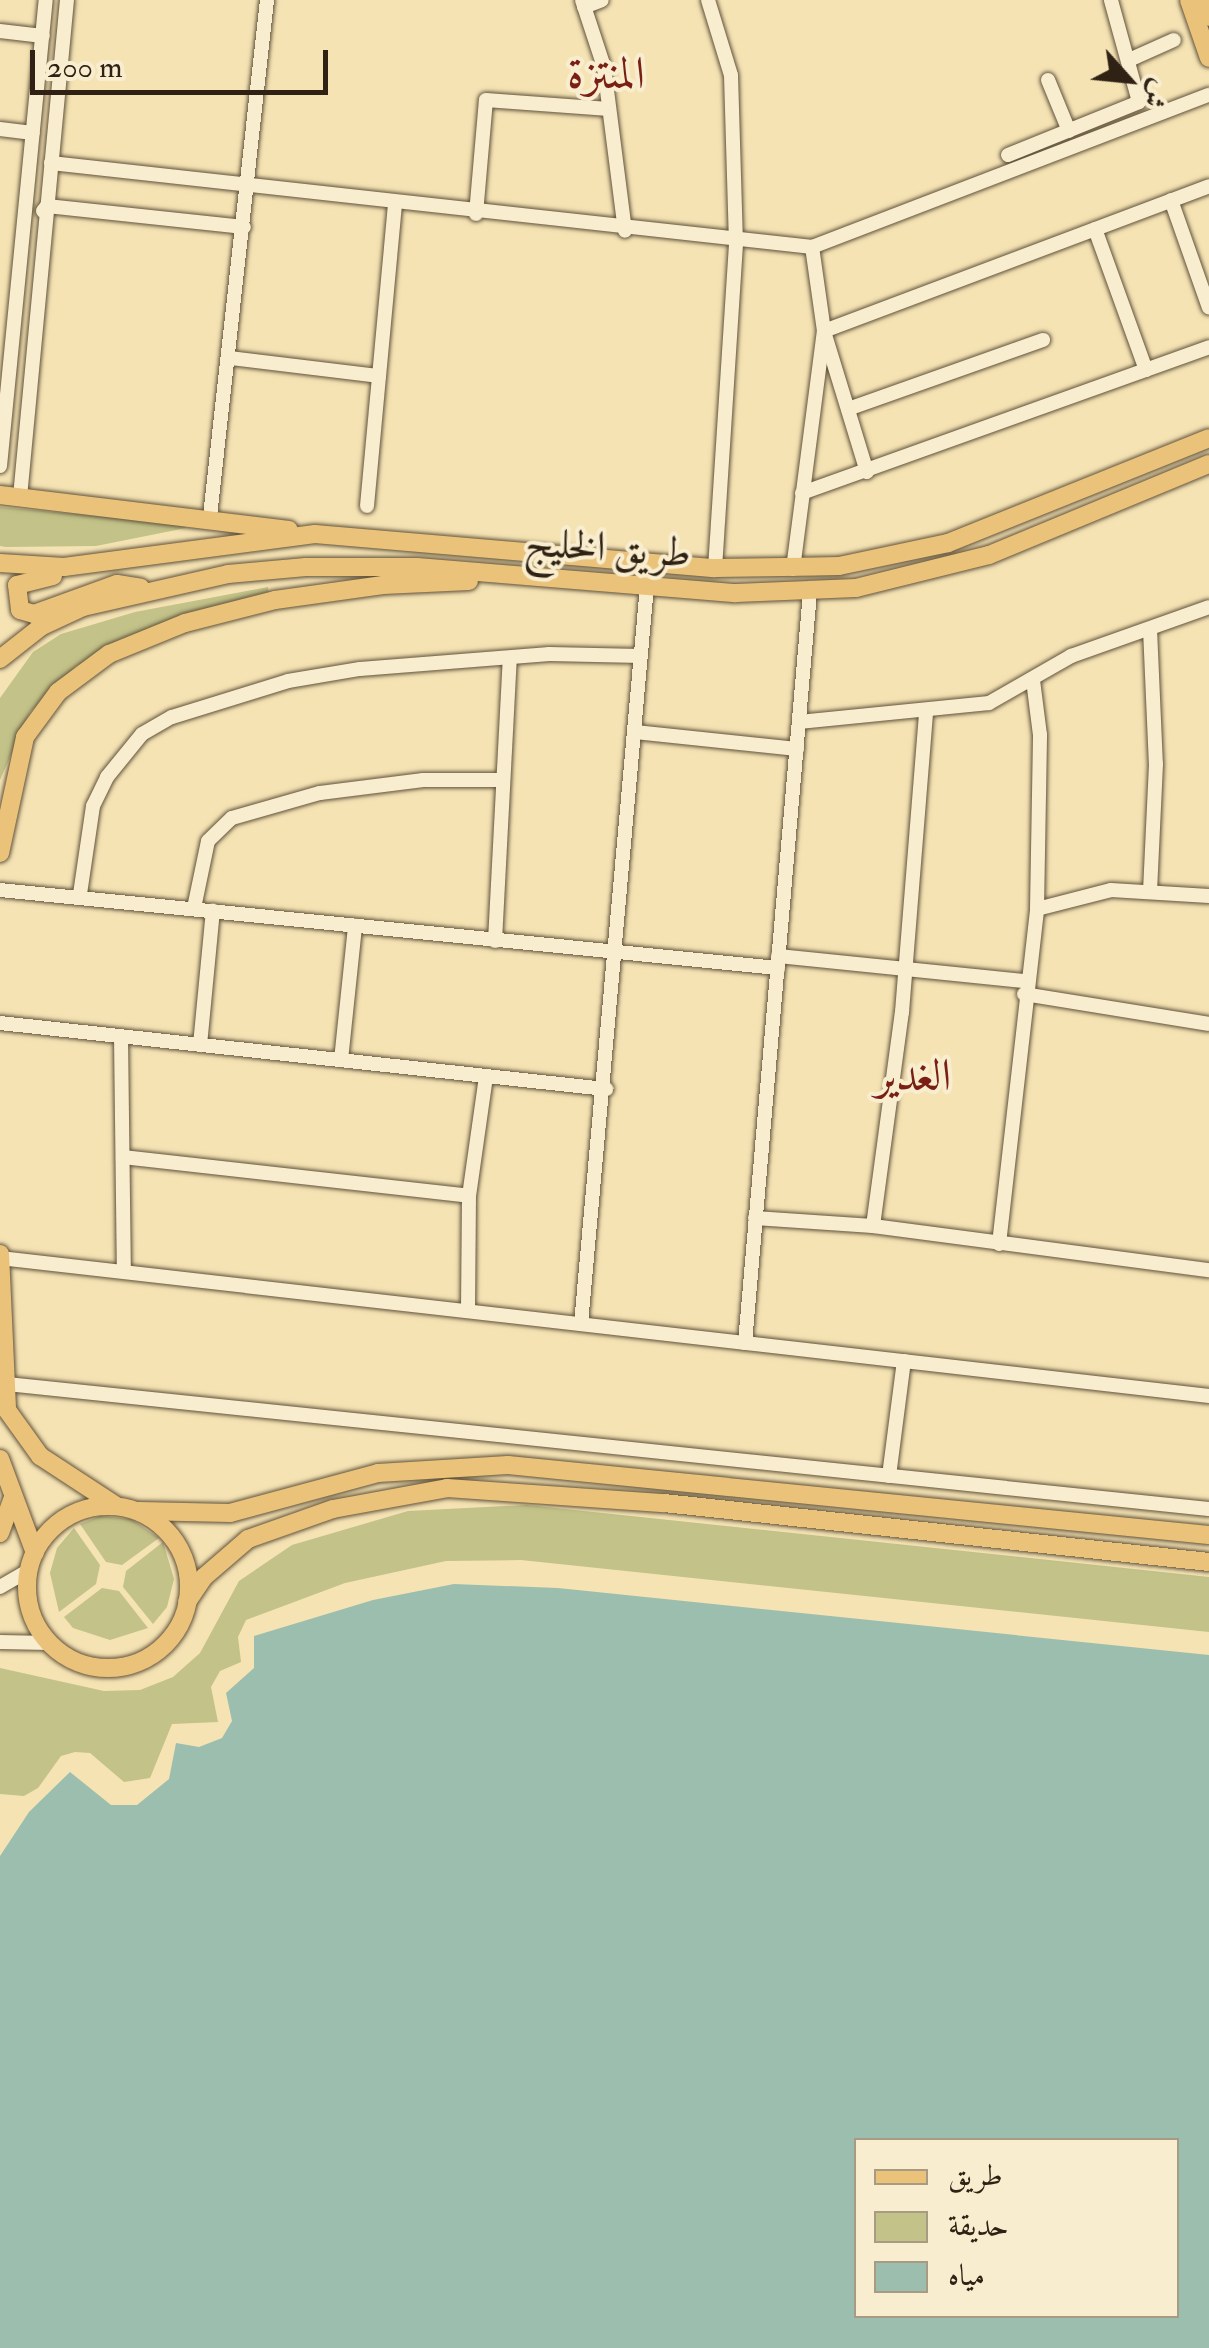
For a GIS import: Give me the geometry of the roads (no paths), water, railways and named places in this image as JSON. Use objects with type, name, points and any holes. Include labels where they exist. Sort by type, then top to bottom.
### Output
[{"type":"main road","points":[[1188,0],[1209,58]]},
{"type":"main road","points":[[1202,0],[1209,16]]},
{"type":"main road","name":"طريق الخليج","points":[[0,564],[64,567],[314,534],[714,568],[793,569],[870,562],[948,543],[1209,438]]},
{"type":"main road","name":"طريق الخليج","points":[[0,659],[62,614],[150,589],[306,566],[416,567],[544,580],[810,593],[954,567],[1209,464]]},
{"type":"main road","points":[[0,495],[210,516],[314,534]]},
{"type":"main road","points":[[146,556],[23,580],[14,595],[20,610],[34,614],[117,584],[150,589]]},
{"type":"main road","points":[[0,853],[25,737],[58,692],[109,654],[185,623],[322,592],[544,580]]},
{"type":"main road","points":[[0,1256],[6,1410],[17,1430],[62,1475],[116,1506],[138,1511],[230,1513],[378,1473],[495,1464],[1209,1535]]},
{"type":"main road","points":[[0,1459],[31,1562],[34,1621],[49,1644],[84,1664],[124,1667],[171,1639],[187,1602],[214,1566],[248,1539],[334,1509],[447,1488],[664,1504],[1209,1562]]},
{"type":"main road","points":[[0,1534],[13,1498]]},
{"type":"main road","points":[[31,1562],[70,1515],[116,1506]]},
{"type":"main road","points":[[138,1511],[175,1540],[186,1561],[187,1602]]},
{"type":"street","points":[[0,466],[4,385],[46,0]]},
{"type":"street","points":[[20,497],[66,0]]},
{"type":"street","points":[[210,516],[268,0]]},
{"type":"street","points":[[602,0],[583,3],[604,67],[625,231]]},
{"type":"street","points":[[708,0],[731,75],[736,244],[714,568]]},
{"type":"street","points":[[1008,155],[1139,102],[1110,0]]},
{"type":"street","points":[[0,31],[43,36]]},
{"type":"street","points":[[1129,60],[1174,40]]},
{"type":"street","points":[[1048,80],[1069,131]]},
{"type":"street","points":[[52,162],[736,244],[812,247],[1209,95]]},
{"type":"street","points":[[476,214],[486,100],[609,109]]},
{"type":"street","points":[[0,129],[33,134]]},
{"type":"street","points":[[824,330],[1209,186]]},
{"type":"street","points":[[1171,200],[1209,308]]},
{"type":"street","points":[[367,506],[395,205]]},
{"type":"street","points":[[23,237],[47,206]]},
{"type":"street","points":[[47,206],[244,227]]},
{"type":"street","points":[[1095,229],[1146,370]]},
{"type":"street","points":[[812,247],[824,330],[867,472]]},
{"type":"street","points":[[793,569],[824,330]]},
{"type":"street","points":[[848,409],[1043,340]]},
{"type":"street","points":[[802,492],[1209,347]]},
{"type":"street","points":[[230,358],[379,376]]},
{"type":"street","points":[[581,1324],[606,1090],[647,586]]},
{"type":"street","points":[[745,1343],[810,593]]},
{"type":"street","points":[[799,722],[989,704],[1071,656],[1209,607]]},
{"type":"street","points":[[1150,628],[1156,764],[1150,889]]},
{"type":"street","points":[[80,894],[93,806],[107,777],[142,734],[172,718],[288,681],[510,658],[641,656]]},
{"type":"street","points":[[495,941],[510,658]]},
{"type":"street","points":[[999,1244],[1024,988],[1037,909],[1040,734],[1033,680]]},
{"type":"street","points":[[873,1226],[905,970],[926,712]]},
{"type":"street","points":[[635,732],[796,749]]},
{"type":"street","points":[[194,908],[208,842],[232,818],[320,793],[423,780],[503,780]]},
{"type":"street","points":[[1037,909],[1077,896],[1150,889],[1209,896]]},
{"type":"street","points":[[0,890],[80,894],[616,953],[905,970],[1024,988],[1209,1024]]},
{"type":"street","points":[[200,1045],[213,911]]},
{"type":"street","points":[[341,1060],[355,926]]},
{"type":"street","points":[[0,1023],[606,1090]]},
{"type":"street","points":[[121,1036],[124,1269]]},
{"type":"street","points":[[468,1310],[470,1196],[486,1076]]},
{"type":"street","points":[[123,1157],[470,1196]]},
{"type":"street","points":[[756,1218],[873,1226],[1209,1270]]},
{"type":"street","points":[[0,1256],[1209,1396]]},
{"type":"street","points":[[890,1476],[904,1361]]},
{"type":"street","points":[[7,1384],[1209,1509]]},
{"type":"street","points":[[0,1587],[31,1562]]},
{"type":"street","points":[[0,1642],[49,1644]]},
{"type":"water","points":[[454,1584],[558,1588],[1209,1655],[1209,2348],[0,2348],[0,1856],[29,1812],[70,1772],[111,1805],[137,1805],[169,1779],[176,1743],[199,1747],[222,1738],[232,1721],[226,1693],[254,1668],[254,1636],[373,1600]]},
{"type":"district","name":"المنتزة","points":[[606,75]]},
{"type":"district","name":"الغدير","points":[[913,1077]]}]
